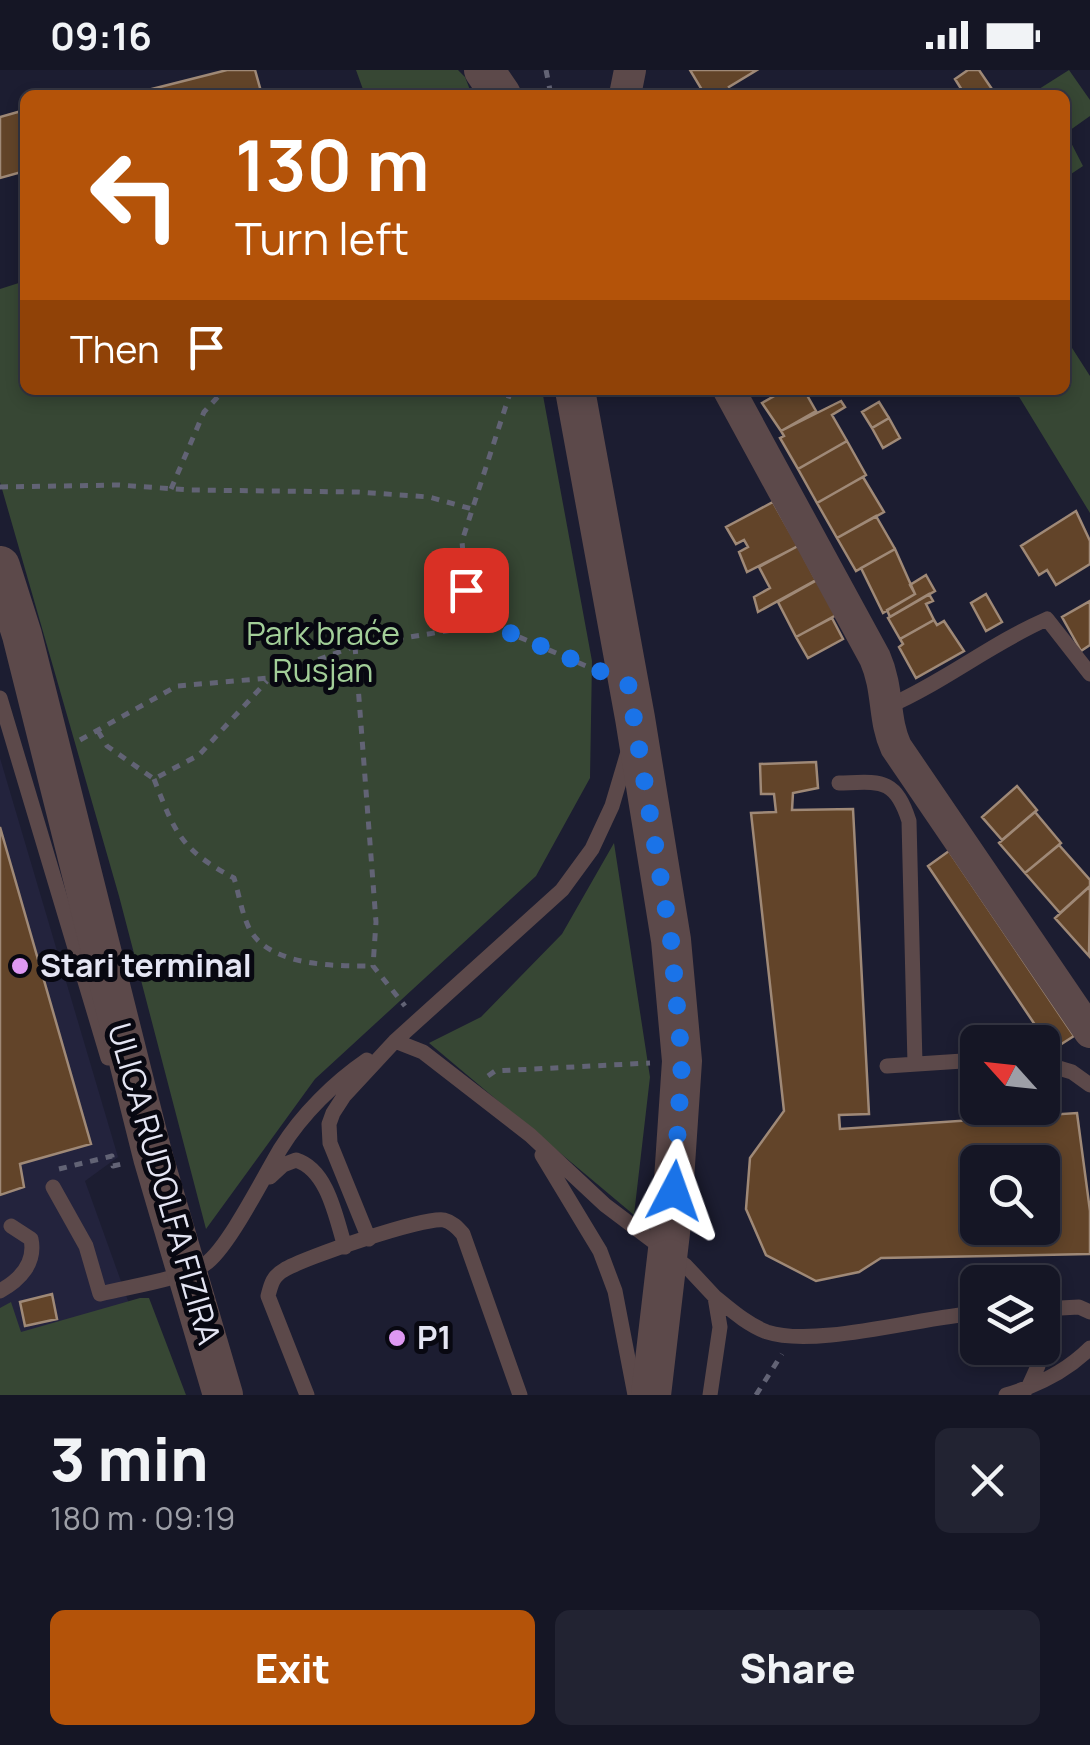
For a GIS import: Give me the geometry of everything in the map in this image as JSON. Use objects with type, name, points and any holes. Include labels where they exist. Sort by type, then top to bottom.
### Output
[{"type":"street","points":[[576,395],[671,940],[682,1061],[668,1252],[651,1395]]},
{"type":"street","points":[[732,395],[875,658],[883,676],[891,737],[904,761],[1090,1032]]},
{"type":"street","name":"ULICA RUDOLFA FIZIRA","points":[[0,566],[22,636],[163,1194],[224,1395]]},
{"type":"lane","points":[[888,706],[925,690],[1020,630],[1048,619],[1090,674]]},
{"type":"lane","points":[[0,698],[112,1068]]},
{"type":"lane","points":[[369,1239],[330,1143],[329,1124],[344,1096],[396,1040],[562,890],[592,849],[612,806],[632,701]]},
{"type":"lane","points":[[839,783],[880,782],[893,788],[902,798],[909,820],[915,1064]]},
{"type":"lane","points":[[396,1040],[423,1052],[470,1088],[530,1136],[605,1205],[668,1252],[715,1298],[766,1332],[788,1336],[834,1334],[960,1315]]},
{"type":"lane","points":[[52,1186],[86,1246],[100,1294],[188,1272],[212,1258],[262,1184],[280,1149],[314,1106],[360,1065],[396,1040]]},
{"type":"lane","points":[[886,1066],[960,1061]]},
{"type":"lane","points":[[1060,1068],[1090,1085]]},
{"type":"lane","points":[[123,1106],[139,1161],[163,1194]]},
{"type":"lane","points":[[530,1136],[600,1250],[615,1290],[635,1395]]},
{"type":"lane","points":[[262,1184],[288,1162],[306,1163],[326,1192],[345,1247]]},
{"type":"lane","points":[[308,1395],[268,1296],[272,1280],[284,1270],[345,1247],[423,1221],[441,1219],[454,1224],[463,1234],[520,1395]]},
{"type":"lane","points":[[0,1291],[22,1276],[34,1251],[31,1239],[11,1226]]},
{"type":"lane","points":[[710,1395],[720,1327],[715,1298]]},
{"type":"lane","points":[[1060,1308],[1078,1307],[1090,1312]]},
{"type":"lane","points":[[1006,1395],[1028,1388],[1090,1348]]},
{"type":"lane","points":[[1028,1388],[1038,1365]]},
{"type":"path","points":[[171,488],[204,412],[219,395]]},
{"type":"path","points":[[509,395],[462,541],[466,590],[489,624],[632,701]]},
{"type":"path","points":[[0,487],[119,485],[358,492],[429,497],[472,509]]},
{"type":"path","points":[[73,743],[177,686],[269,678],[354,646],[489,624]]},
{"type":"path","points":[[354,646],[376,922],[373,966],[409,1010]]},
{"type":"path","points":[[154,779],[200,756],[269,678]]},
{"type":"path","points":[[98,730],[107,746],[154,779],[174,832],[206,864],[234,878],[251,932],[276,952],[316,966],[373,966]]},
{"type":"path","points":[[470,1088],[495,1071],[682,1061]]},
{"type":"path","points":[[52,1186],[48,1171],[112,1156],[113,1166],[125,1163]]},
{"type":"path","points":[[756,1395],[784,1351]]},
{"type":"shaded area","points":[[0,758],[118,1157],[85,1181],[136,1323],[0,1395]]},
{"type":"green space","points":[[356,70],[458,70],[470,90],[363,90]]},
{"type":"green space","points":[[1069,70],[1090,100],[1090,116],[1070,130],[1070,90],[1039,89]]},
{"type":"green space","points":[[1070,141],[1083,166],[1070,175]]},
{"type":"green space","name":"Park braće Rusjan","points":[[20,283],[20,395],[543,395],[592,661],[590,778],[536,876],[315,1079],[206,1229],[119,896],[0,482],[0,289]]},
{"type":"green space","points":[[1070,345],[1090,376],[1090,513],[1018,395],[1070,395]]},
{"type":"green space","points":[[614,843],[650,1077],[634,1215],[429,1043],[481,1017],[562,934]]},
{"type":"green space","points":[[149,1298],[186,1395],[0,1395],[0,1308],[11,1302],[21,1332]]},
{"type":"building","points":[[227,70],[255,70],[261,90],[148,90]]},
{"type":"building","points":[[690,70],[757,70],[729,87],[731,90],[702,90]]},
{"type":"building","points":[[968,70],[979,70],[993,90],[962,90],[955,79]]},
{"type":"building","points":[[20,111],[20,172],[0,178],[0,117]]},
{"type":"building","points":[[776,395],[807,395],[816,411],[781,431],[762,403]]},
{"type":"building","points":[[841,401],[845,407],[832,415],[847,441],[798,469],[780,438],[784,436],[781,431]]},
{"type":"building","points":[[879,402],[889,418],[872,428],[862,412]]},
{"type":"building","points":[[889,418],[900,438],[883,448],[872,428]]},
{"type":"building","points":[[847,441],[866,475],[817,503],[798,469]]},
{"type":"building","points":[[863,477],[884,512],[837,538],[817,503]]},
{"type":"building","points":[[773,502],[798,546],[747,572],[739,552],[748,547],[744,540],[736,544],[726,527]]},
{"type":"building","points":[[1076,511],[1090,541],[1090,564],[1056,585],[1047,570],[1039,575],[1021,546]]},
{"type":"building","points":[[876,516],[895,549],[856,571],[837,538]]},
{"type":"building","points":[[798,546],[816,580],[758,612],[754,597],[770,588],[759,567]]},
{"type":"building","points":[[895,549],[915,594],[883,613],[861,568]]},
{"type":"building","points":[[926,575],[935,591],[890,617],[887,610],[915,594],[910,585]]},
{"type":"building","points":[[819,579],[838,614],[796,637],[778,602]]},
{"type":"building","points":[[929,594],[933,601],[926,604],[934,620],[900,639],[888,618]]},
{"type":"building","points":[[986,594],[1002,622],[986,631],[971,603]]},
{"type":"building","points":[[1090,601],[1090,645],[1081,651],[1062,617]]},
{"type":"building","points":[[832,618],[843,639],[808,658],[796,637]]},
{"type":"building","points":[[934,620],[937,625],[944,621],[964,651],[916,678],[899,647],[903,644],[900,639]]},
{"type":"building","points":[[816,762],[818,788],[793,793],[792,810],[853,809],[869,1114],[839,1115],[840,1129],[960,1121],[960,1125],[1060,1125],[1060,1114],[1077,1113],[1090,1211],[1090,1254],[881,1258],[859,1272],[816,1281],[766,1255],[746,1209],[750,1158],[784,1111],[751,813],[776,812],[774,794],[761,794],[760,764]]},
{"type":"building","points":[[1017,786],[1037,810],[1002,840],[982,817]]},
{"type":"building","points":[[1035,812],[1061,843],[1025,873],[999,843]]},
{"type":"building","name":"Stari terminal","points":[[0,827],[91,1144],[20,1164],[24,1187],[0,1195]]},
{"type":"building","points":[[1059,845],[1090,880],[1090,886],[1060,913],[1025,873]]},
{"type":"building","points":[[949,851],[1074,1036],[1060,1045],[1060,1025],[1035,1025],[928,866]]},
{"type":"building","points":[[1090,890],[1089,956],[1055,918]]},
{"type":"building","points":[[52,1294],[57,1319],[25,1326],[20,1302]]},
{"type":"place","name":"Stari terminal","points":[[20,966]]},
{"type":"place","name":"P1","points":[[397,1338]]},
{"type":"route","points":[[466,590],[489,624],[628,683],[671,940],[682,1061],[674,1191]]}]
